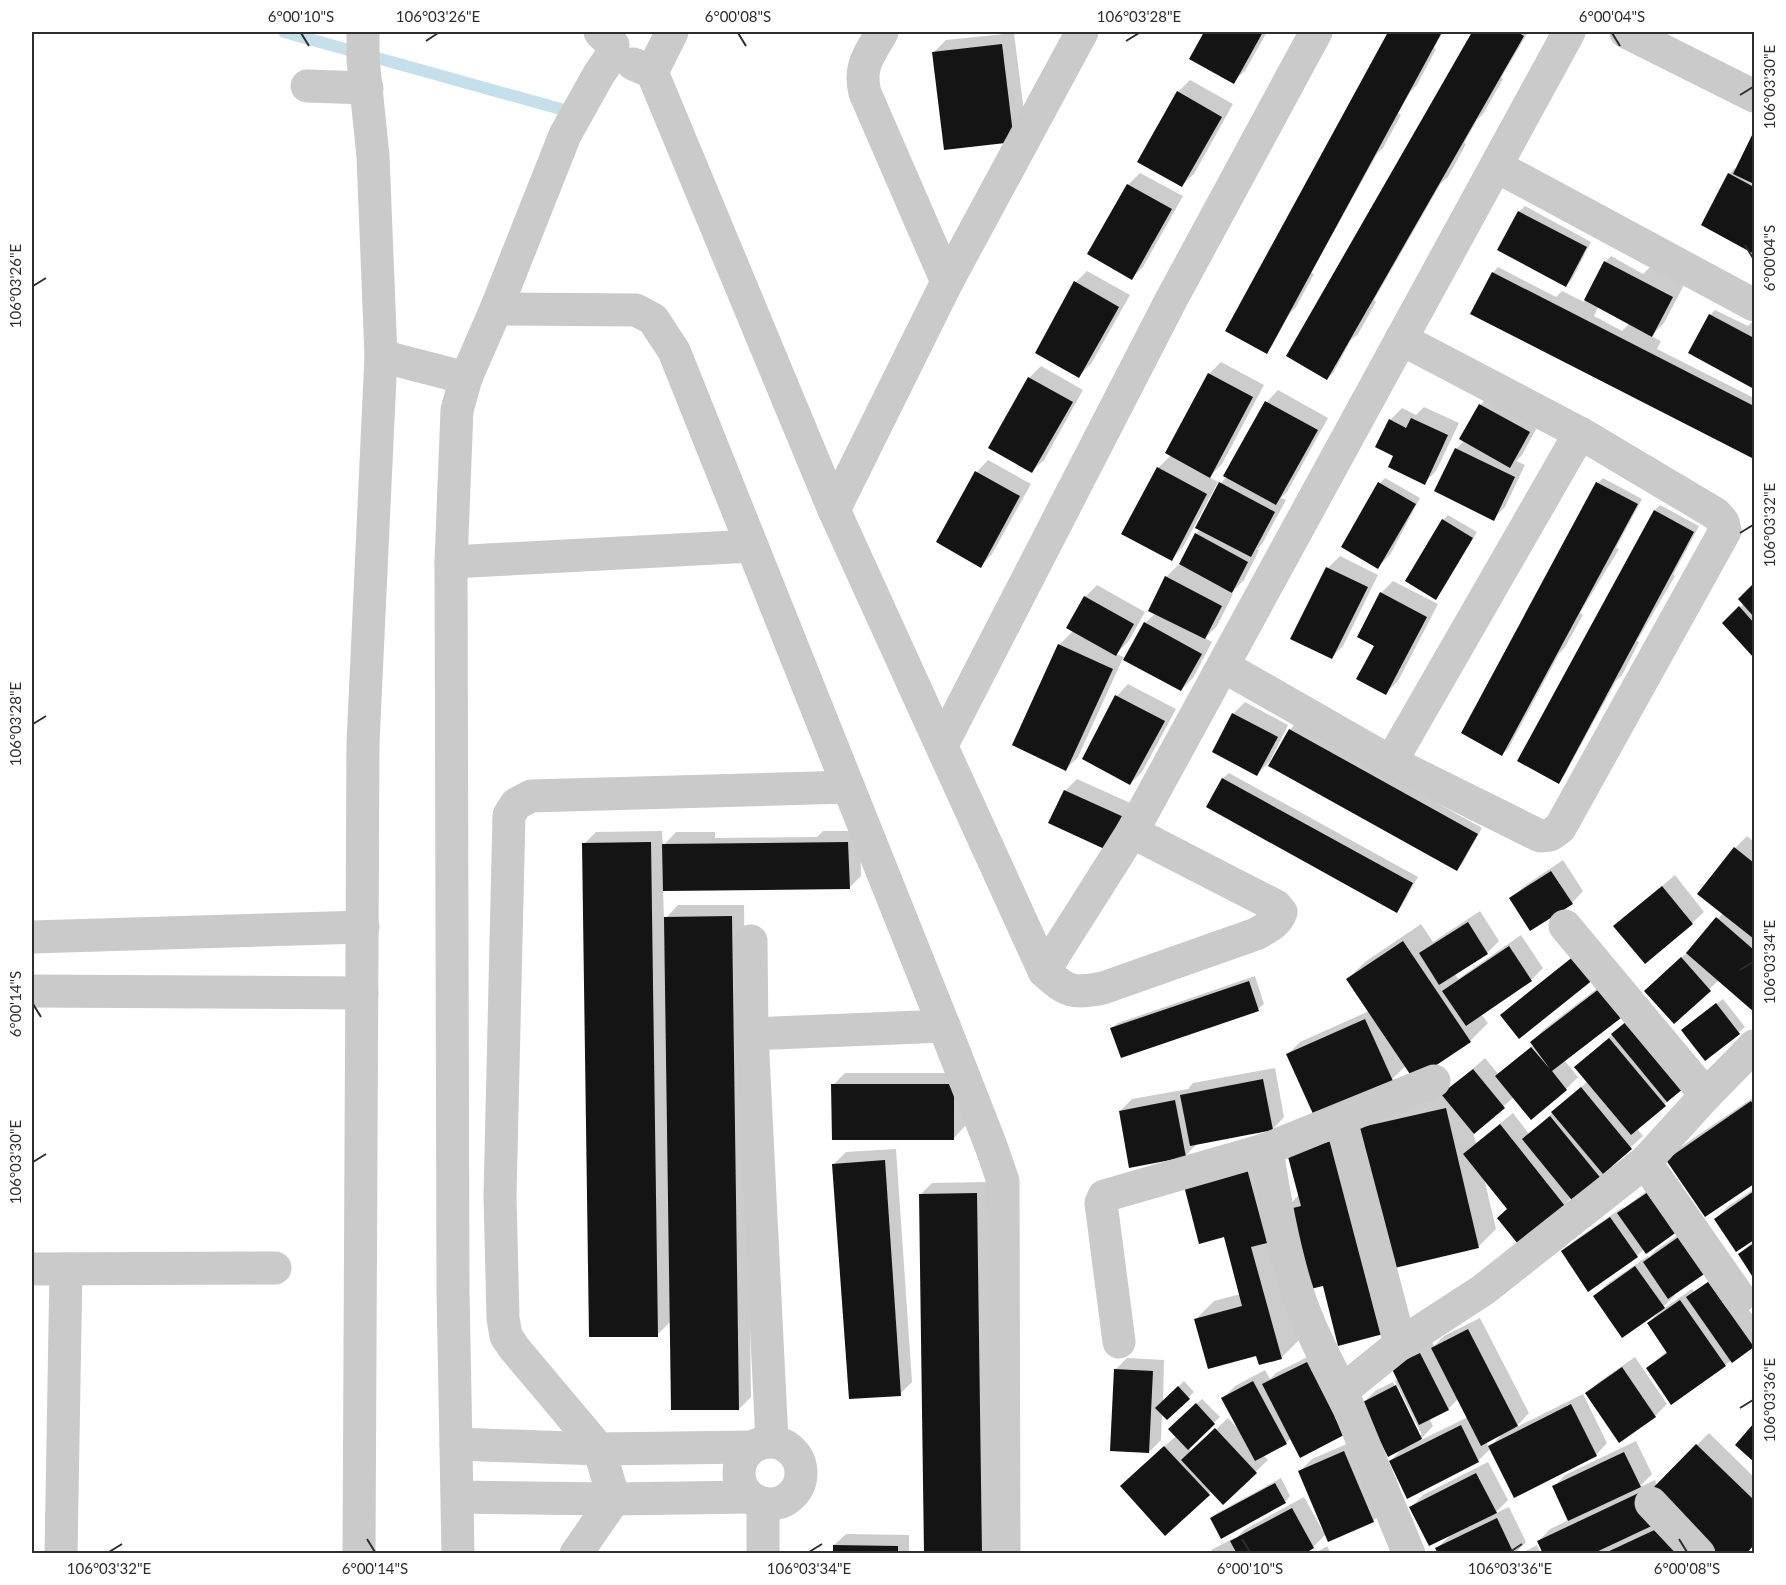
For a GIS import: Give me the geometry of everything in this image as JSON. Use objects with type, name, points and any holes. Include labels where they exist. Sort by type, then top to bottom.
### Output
[{"type":"street","points":[[652,72],[672,32]]},
{"type":"street","points":[[882,32],[863,69],[862,82],[947,282]]},
{"type":"street","points":[[834,510],[947,282],[1082,32]]},
{"type":"street","points":[[942,745],[1171,300],[1316,32]]},
{"type":"street","points":[[1044,971],[1132,832],[1569,32]]},
{"type":"street","points":[[1626,32],[1668,41],[1755,96]]},
{"type":"street","points":[[458,1554],[453,1278],[451,562],[457,410],[466,378],[565,135],[606,51],[652,72],[834,510],[1044,971],[1069,991],[1085,992],[1103,988],[1256,934],[1275,923],[1279,918],[1281,912],[1276,906],[1132,832]]},
{"type":"street","points":[[307,86],[364,59],[373,156],[381,356],[363,743],[359,1554]]},
{"type":"street","points":[[1496,166],[1755,305]]},
{"type":"street","points":[[496,309],[636,310],[653,319],[674,351],[944,1026],[1003,1181],[1004,1554]]},
{"type":"street","points":[[1223,666],[1391,762],[1540,836],[1550,835],[1560,828],[1725,531],[1723,522],[1716,514],[1580,433],[1401,339]]},
{"type":"street","points":[[381,356],[466,378]]},
{"type":"street","points":[[1391,762],[1580,433]]},
{"type":"street","points":[[451,562],[752,546]]},
{"type":"street","points":[[614,1499],[599,1449],[514,1348],[506,1336],[503,1318],[500,1196],[509,814],[516,804],[531,796],[848,787]]},
{"type":"street","points":[[1565,926],[1706,1095]]},
{"type":"street","points":[[32,937],[363,927]]},
{"type":"street","points":[[751,941],[762,1444]]},
{"type":"street","points":[[32,991],[362,993]]},
{"type":"street","points":[[752,1034],[944,1026]]},
{"type":"street","points":[[1342,1391],[1400,1344],[1483,1290],[1645,1162],[1706,1095],[1755,1046]]},
{"type":"street","points":[[1119,1342],[1101,1203],[1104,1196],[1267,1149],[1434,1081]]},
{"type":"street","points":[[1341,1120],[1400,1344]]},
{"type":"street","points":[[1267,1149],[1272,1181],[1298,1294],[1315,1337],[1342,1391],[1409,1554]]},
{"type":"street","points":[[1645,1162],[1739,1297]]},
{"type":"street","points":[[32,1269],[275,1268]]},
{"type":"street","points":[[61,1554],[66,1269]]},
{"type":"street","points":[[456,1444],[599,1449],[782,1443],[795,1452],[801,1466],[801,1482],[793,1496],[779,1504],[756,1500],[458,1497]]},
{"type":"street","points":[[762,1444],[743,1456],[738,1468],[740,1484],[756,1500],[763,1554]]},
{"type":"street","points":[[576,1554],[614,1499]]},
{"type":"street","points":[[1651,1503],[1699,1554]]},
{"type":"building","points":[[1204,32],[1263,32],[1234,84],[1189,59]]},
{"type":"building","points":[[1388,32],[1442,32],[1267,354],[1225,331]]},
{"type":"building","points":[[1472,32],[1517,32],[1524,36],[1327,380],[1286,356]]},
{"type":"building","points":[[1002,44],[1014,142],[944,150],[932,52]]},
{"type":"building","points":[[1177,91],[1222,117],[1182,187],[1137,162]]},
{"type":"building","points":[[1754,131],[1754,184],[1733,174]]},
{"type":"building","points":[[1728,173],[1754,187],[1754,254],[1701,225]]},
{"type":"building","points":[[1127,184],[1172,209],[1132,280],[1087,254]]},
{"type":"building","points":[[1518,211],[1587,247],[1566,287],[1497,250]]},
{"type":"building","points":[[1604,261],[1673,297],[1652,337],[1584,300]]},
{"type":"building","points":[[1492,272],[1754,406],[1754,459],[1470,314]]},
{"type":"building","points":[[1074,281],[1119,307],[1079,378],[1035,353]]},
{"type":"building","points":[[1709,314],[1754,338],[1754,389],[1688,353]]},
{"type":"building","points":[[1208,373],[1253,397],[1210,478],[1165,453]]},
{"type":"building","points":[[1028,377],[1073,402],[1032,473],[988,448]]},
{"type":"building","points":[[1265,401],[1318,430],[1276,505],[1223,476]]},
{"type":"building","points":[[1479,404],[1530,432],[1510,468],[1459,439]]},
{"type":"building","points":[[1411,418],[1448,435],[1425,485],[1388,467],[1393,456],[1375,447],[1389,419],[1406,428]]},
{"type":"building","points":[[1455,448],[1515,477],[1494,521],[1434,491]]},
{"type":"building","points":[[1157,467],[1207,494],[1172,561],[1121,534]]},
{"type":"building","points":[[975,471],[1020,496],[981,568],[936,542]]},
{"type":"building","points":[[1219,482],[1275,512],[1251,557],[1195,528]]},
{"type":"building","points":[[1378,482],[1416,504],[1378,569],[1341,547]]},
{"type":"building","points":[[1596,482],[1638,504],[1502,756],[1461,733]]},
{"type":"building","points":[[1654,510],[1694,532],[1559,784],[1517,761]]},
{"type":"building","points":[[1442,519],[1473,538],[1436,600],[1405,581]]},
{"type":"building","points":[[1195,533],[1248,562],[1232,593],[1179,564]]},
{"type":"building","points":[[1326,567],[1368,587],[1332,659],[1290,639]]},
{"type":"building","points":[[1165,576],[1222,606],[1205,639],[1148,611]]},
{"type":"building","points":[[1754,583],[1754,617],[1738,599]]},
{"type":"building","points":[[1380,592],[1427,617],[1386,695],[1356,679],[1374,646],[1357,637]]},
{"type":"building","points":[[1084,596],[1134,624],[1116,656],[1066,628]]},
{"type":"building","points":[[1739,606],[1754,623],[1754,658],[1722,623]]},
{"type":"building","points":[[1144,622],[1202,654],[1181,691],[1123,660]]},
{"type":"building","points":[[1058,644],[1113,669],[1066,771],[1012,745]]},
{"type":"building","points":[[1115,695],[1165,721],[1130,785],[1082,759]]},
{"type":"building","points":[[1232,713],[1278,737],[1257,776],[1212,752]]},
{"type":"building","points":[[1289,729],[1478,834],[1457,871],[1268,766]]},
{"type":"building","points":[[1222,778],[1413,883],[1397,913],[1206,807]]},
{"type":"building","points":[[1064,790],[1126,818],[1111,852],[1048,823]]},
{"type":"building","points":[[651,842],[658,1337],[589,1337],[582,843]]},
{"type":"building","points":[[848,842],[850,889],[663,891],[662,844]]},
{"type":"building","points":[[1734,847],[1754,863],[1754,939],[1697,894]]},
{"type":"building","points":[[1551,871],[1573,904],[1530,931],[1509,898]]},
{"type":"building","points":[[1662,886],[1693,924],[1645,964],[1613,926]]},
{"type":"building","points":[[732,916],[739,1410],[671,1410],[664,917]]},
{"type":"building","points":[[1716,917],[1754,950],[1754,1012],[1686,953]]},
{"type":"building","points":[[1468,922],[1488,954],[1439,985],[1419,953]]},
{"type":"building","points":[[1403,941],[1471,1042],[1414,1080],[1346,979]]},
{"type":"building","points":[[1509,946],[1532,981],[1466,1026],[1442,991]]},
{"type":"building","points":[[1574,956],[1594,979],[1519,1039],[1500,1015]]},
{"type":"building","points":[[1681,957],[1711,991],[1674,1024],[1644,991]]},
{"type":"building","points":[[1249,981],[1259,1011],[1121,1058],[1110,1028]]},
{"type":"building","points":[[1608,982],[1630,1011],[1552,1071],[1567,1090],[1531,1120],[1495,1076],[1531,1047],[1550,1069],[1530,1042]]},
{"type":"building","points":[[1716,1003],[1740,1034],[1705,1061],[1681,1030]]},
{"type":"building","points":[[1633,1016],[1689,1084],[1667,1102],[1611,1034]]},
{"type":"building","points":[[1365,1019],[1393,1081],[1314,1116],[1286,1054]]},
{"type":"building","points":[[1609,1038],[1666,1106],[1631,1135],[1574,1067]]},
{"type":"building","points":[[1473,1069],[1505,1108],[1474,1134],[1441,1094]]},
{"type":"building","points":[[1263,1079],[1273,1130],[1190,1146],[1180,1095]]},
{"type":"building","points":[[831,1084],[954,1084],[954,1140],[832,1140]]},
{"type":"building","points":[[1581,1087],[1632,1149],[1603,1174],[1551,1112]]},
{"type":"building","points":[[1175,1100],[1186,1157],[1129,1168],[1119,1111]]},
{"type":"building","points":[[1751,1101],[1754,1106],[1754,1184],[1705,1217],[1666,1160]]},
{"type":"building","points":[[1446,1108],[1479,1248],[1386,1270],[1353,1129]]},
{"type":"building","points":[[1550,1116],[1603,1181],[1575,1204],[1522,1139]]},
{"type":"building","points":[[1500,1124],[1565,1206],[1518,1244],[1497,1218],[1507,1209],[1463,1154]]},
{"type":"building","points":[[1335,1140],[1387,1333],[1338,1346],[1323,1286],[1302,1291],[1281,1211],[1301,1206],[1287,1153]]},
{"type":"building","points":[[885,1160],[901,1396],[849,1399],[832,1164]]},
{"type":"building","points":[[1246,1165],[1267,1243],[1251,1247],[1282,1359],[1259,1365],[1256,1356],[1208,1369],[1194,1319],[1242,1306],[1224,1237],[1199,1244],[1183,1182]]},
{"type":"building","points":[[1651,1190],[1678,1231],[1646,1254],[1617,1213]]},
{"type":"building","points":[[1754,1191],[1754,1240],[1736,1252],[1714,1219]]},
{"type":"building","points":[[977,1193],[982,1554],[924,1554],[919,1194]]},
{"type":"building","points":[[1610,1217],[1638,1257],[1588,1292],[1561,1251]]},
{"type":"building","points":[[1687,1231],[1713,1268],[1668,1299],[1643,1262]]},
{"type":"building","points":[[1754,1243],[1754,1279],[1738,1254]]},
{"type":"building","points":[[1635,1266],[1665,1308],[1622,1338],[1593,1296]]},
{"type":"building","points":[[1708,1282],[1754,1347],[1732,1363],[1686,1297]]},
{"type":"building","points":[[1680,1300],[1726,1366],[1671,1405],[1646,1368],[1667,1353],[1647,1323]]},
{"type":"building","points":[[1468,1329],[1518,1426],[1481,1446],[1431,1348]]},
{"type":"building","points":[[1420,1353],[1449,1410],[1419,1425],[1391,1367]]},
{"type":"building","points":[[1307,1362],[1344,1435],[1300,1458],[1262,1384]]},
{"type":"building","points":[[1622,1367],[1656,1417],[1619,1443],[1585,1393]]},
{"type":"building","points":[[1114,1369],[1153,1371],[1149,1453],[1110,1451]]},
{"type":"building","points":[[1253,1381],[1287,1444],[1255,1461],[1221,1398]]},
{"type":"building","points":[[1396,1385],[1422,1439],[1388,1457],[1361,1403]]},
{"type":"building","points":[[1178,1386],[1190,1399],[1167,1420],[1155,1408]]},
{"type":"building","points":[[1196,1403],[1215,1424],[1188,1450],[1168,1429]]},
{"type":"building","points":[[1571,1404],[1597,1456],[1514,1498],[1488,1446]]},
{"type":"building","points":[[1754,1423],[1754,1462],[1735,1445]]},
{"type":"building","points":[[1461,1425],[1479,1462],[1407,1499],[1389,1461]]},
{"type":"building","points":[[1215,1428],[1257,1473],[1223,1505],[1181,1460]]},
{"type":"building","points":[[1696,1444],[1754,1500],[1754,1545],[1746,1554],[1717,1554],[1651,1490]]},
{"type":"building","points":[[1164,1446],[1210,1495],[1165,1536],[1120,1486]]},
{"type":"building","points":[[1344,1451],[1374,1522],[1328,1542],[1298,1471]]},
{"type":"building","points":[[1624,1452],[1641,1487],[1568,1521],[1552,1486]]},
{"type":"building","points":[[1476,1473],[1497,1513],[1429,1546],[1409,1507]]},
{"type":"building","points":[[1275,1483],[1286,1503],[1221,1539],[1210,1518]]},
{"type":"building","points":[[1643,1491],[1658,1523],[1592,1554],[1543,1554],[1537,1541]]},
{"type":"building","points":[[1292,1508],[1314,1548],[1304,1554],[1237,1554],[1230,1541]]},
{"type":"building","points":[[1497,1518],[1514,1554],[1438,1554],[1435,1548]]},
{"type":"building","points":[[1663,1526],[1676,1554],[1603,1554]]},
{"type":"building","points":[[833,1545],[898,1546],[898,1554],[833,1554]]},
{"type":"waterway","points":[[284,32],[575,113]]}]
